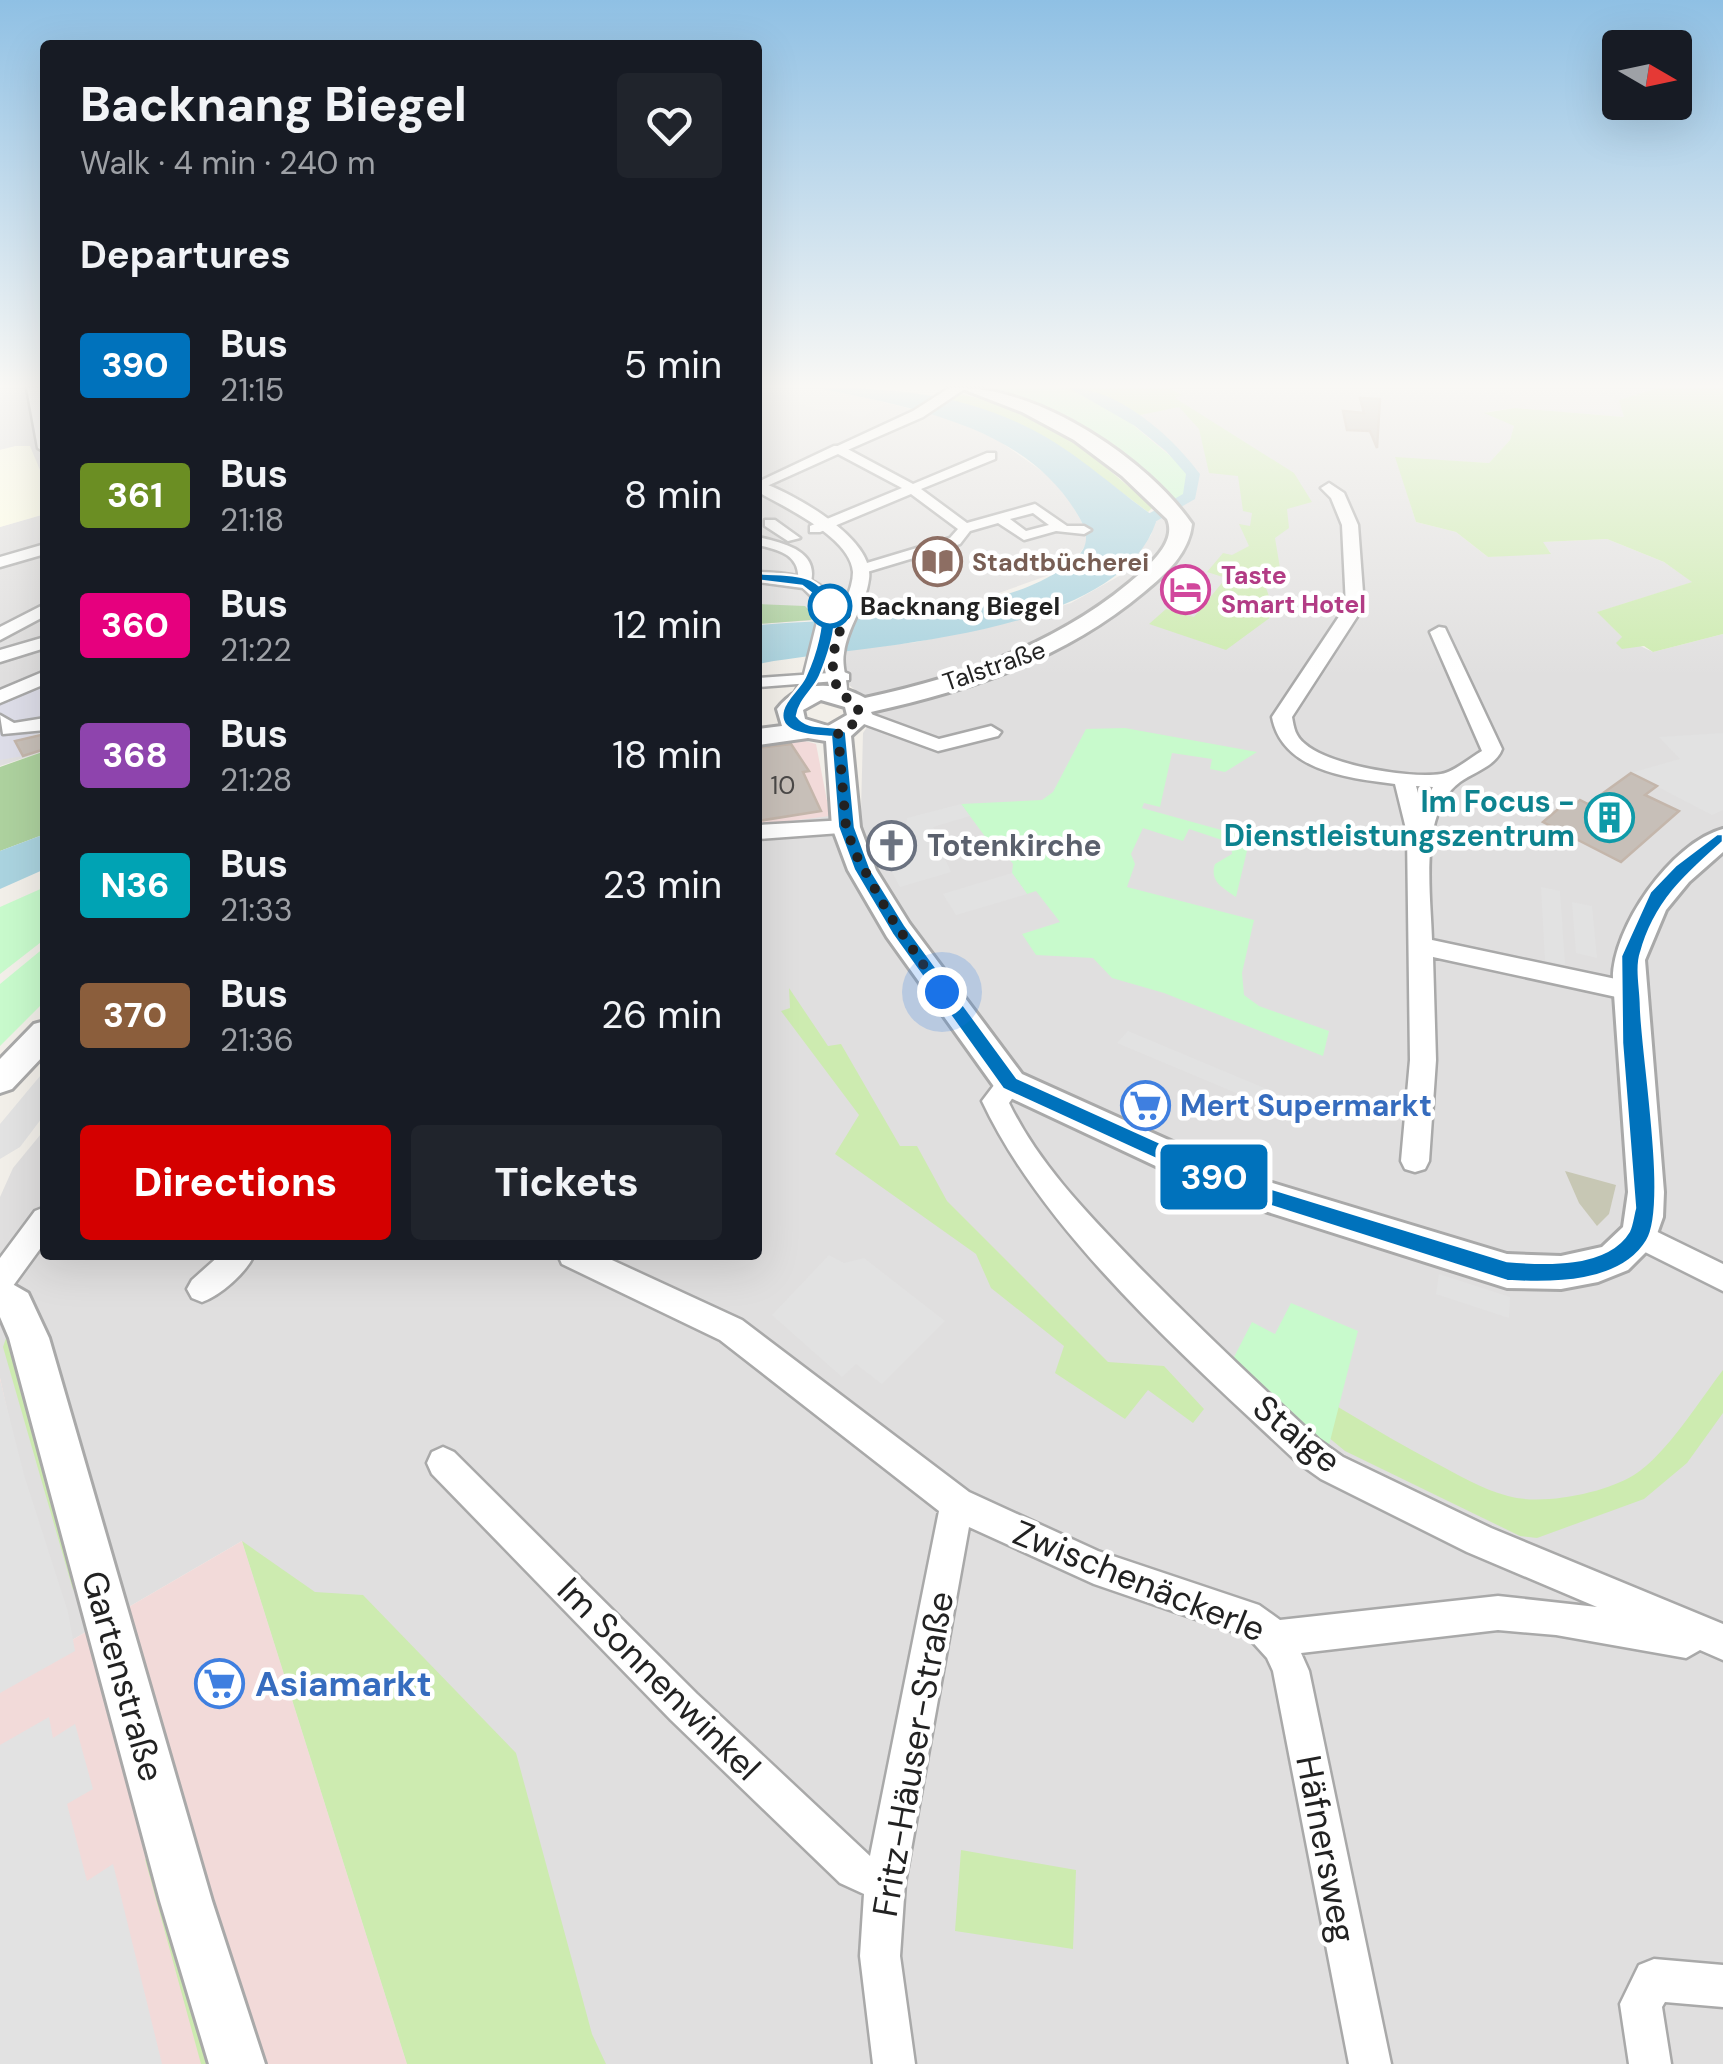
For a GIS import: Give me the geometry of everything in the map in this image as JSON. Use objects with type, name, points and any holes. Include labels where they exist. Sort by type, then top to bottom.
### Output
[{"type":"street","points":[[904,484],[965,528]]},
{"type":"street","points":[[820,527],[924,484]]},
{"type":"street","name":"Talstraße","points":[[846,700],[1015,663],[1085,629],[1120,603],[1171,552],[1181,532],[1169,509],[1140,484]]},
{"type":"street","points":[[1329,488],[1338,496],[1350,525],[1356,606],[1282,716],[1281,728],[1292,747],[1315,760],[1404,779],[1446,781]]},
{"type":"street","points":[[762,489],[857,555],[862,569],[861,589],[838,615],[802,705]]},
{"type":"street","points":[[862,569],[929,554],[955,540],[965,528],[1035,508],[1064,530],[1084,530]]},
{"type":"street","points":[[1000,518],[1024,536],[1058,526]]},
{"type":"street","points":[[767,521],[791,541],[808,569],[806,582]]},
{"type":"street","points":[[762,540],[791,541]]},
{"type":"street","points":[[0,562],[40,550]]},
{"type":"street","points":[[762,577],[806,582],[826,598],[838,615]]},
{"type":"street","points":[[0,635],[40,613]]},
{"type":"street","points":[[1418,833],[1446,781],[1492,749],[1440,632]]},
{"type":"street","points":[[0,656],[40,644]]},
{"type":"street","points":[[824,652],[846,700],[846,827],[862,870],[890,916],[1010,1083],[1238,1187],[1507,1271],[1550,1274],[1603,1262],[1622,1254],[1639,1235],[1646,1208],[1630,956],[1656,896],[1723,838]]},
{"type":"street","points":[[0,697],[40,678]]},
{"type":"street","points":[[765,688],[802,705]]},
{"type":"street","points":[[762,734],[820,692],[846,700],[932,744],[959,743],[991,732]]},
{"type":"street","points":[[762,725],[802,705],[846,700]]},
{"type":"street","points":[[0,722],[10,730],[40,725]]},
{"type":"street","points":[[1404,779],[1418,833],[1424,1060],[1415,1161]]},
{"type":"street","points":[[762,832],[846,827]]},
{"type":"street","points":[[1418,944],[1630,991]]},
{"type":"street","points":[[0,1080],[40,1038]]},
{"type":"street","name":"Staige","points":[[1010,1083],[995,1101],[1008,1130],[1062,1205],[1148,1296],[1308,1450],[1332,1468],[1479,1540],[1723,1644]]},
{"type":"street","points":[[0,1281],[40,1225]]},
{"type":"street","points":[[1639,1235],[1723,1278]]},
{"type":"street","points":[[202,1288],[234,1260]]},
{"type":"street","name":"Zwischenäckerle","points":[[583,1260],[731,1330],[958,1504],[1094,1567],[1259,1623],[1275,1638],[1498,1613],[1723,1644]]},
{"type":"street","name":"Gartenstraße","points":[[0,1294],[14,1305],[29,1338],[180,1883],[237,2064]]},
{"type":"street","name":"Im Sonnenwinkel","points":[[443,1462],[684,1707],[854,1869],[885,1883]]},
{"type":"street","name":"Fritz-Häuser-Straße","points":[[894,2064],[880,1956],[885,1883],[958,1504]]},
{"type":"street","name":"Häfnersweg","points":[[1275,1638],[1291,1671],[1370,2064]]},
{"type":"street","points":[[1650,2064],[1641,2004],[1654,1980],[1723,1986]]},
{"type":"shaded area","points":[[0,484],[40,484],[40,515],[0,527]]},
{"type":"shaded area","points":[[762,484],[1060,484],[1086,529],[1087,543],[1077,557],[1052,574],[982,599],[896,615],[762,624]]},
{"type":"shaded area","points":[[1182,484],[1404,484],[1416,522],[1456,532],[1488,557],[1550,552],[1542,542],[1607,539],[1664,562],[1693,582],[1598,612],[1623,638],[1653,652],[1723,634],[1723,2064],[407,2064],[242,1541],[60,1647],[0,1378],[0,1282],[11,1264],[0,1255],[0,1197],[13,1168],[40,1135],[40,1260],[762,1260],[762,824],[861,811],[863,733],[874,717],[861,695],[843,680],[837,651],[917,642],[1071,603],[1121,575],[1151,535],[1155,522],[1152,515],[1174,505]]},
{"type":"shaded area","points":[[40,515],[40,753],[0,766],[0,527]]},
{"type":"shaded area","points":[[40,680],[40,733],[16,741],[23,756],[0,760],[0,692]]},
{"type":"shaded area","points":[[1723,733],[1723,810],[1712,815],[1631,773],[1680,759],[1659,737]]},
{"type":"shaded area","points":[[790,737],[816,744],[830,816],[762,824],[762,742]]},
{"type":"shaded area","points":[[961,804],[970,816],[933,827],[952,855],[945,859],[951,872],[900,887],[887,863],[910,852],[911,837],[905,836],[907,818]]},
{"type":"shaded area","points":[[1012,873],[1027,894],[956,915],[943,894]]},
{"type":"shaded area","points":[[1541,887],[1560,891],[1565,965],[1545,961]]},
{"type":"shaded area","points":[[1572,902],[1592,906],[1597,958],[1576,953]]},
{"type":"shaded area","points":[[1128,1031],[1286,1097],[1279,1111],[1117,1043]]},
{"type":"shaded area","points":[[40,1076],[40,1121],[20,1147],[0,1159],[0,1124]]},
{"type":"shaded area","points":[[1565,1171],[1616,1185],[1609,1214],[1597,1226],[1579,1203]]},
{"type":"shaded area","points":[[829,1255],[844,1263],[864,1258],[945,1321],[882,1384],[856,1364],[842,1377],[772,1315]]},
{"type":"shaded area","points":[[1439,1274],[1510,1297],[1509,1318],[1436,1294]]},
{"type":"shaded area","points":[[0,1378],[60,1647],[242,1541],[407,2064],[0,2064]]},
{"type":"shaded area","points":[[0,1380],[24,1475],[68,1612],[75,1651],[0,1693]]},
{"type":"shaded area","points":[[49,1717],[53,1738],[75,1724],[93,1789],[67,1804],[87,1881],[113,1864],[162,2064],[0,2064],[0,1745]]},
{"type":"green space","points":[[1111,484],[1125,484],[1153,507],[1148,512]]},
{"type":"green space","points":[[1150,484],[1189,484],[1174,505]]},
{"type":"green space","points":[[1239,484],[1301,484],[1312,502],[1287,509],[1289,528],[1275,538],[1280,568],[1261,573],[1275,614],[1226,650],[1149,624],[1166,609],[1194,617],[1226,578],[1207,572],[1223,553],[1232,555],[1249,546],[1239,524],[1250,526],[1252,513],[1243,511]]},
{"type":"green space","points":[[1404,484],[1723,484],[1723,634],[1653,652],[1644,646],[1622,649],[1616,643],[1622,637],[1597,612],[1692,582],[1664,562],[1607,539],[1543,542],[1551,554],[1488,557],[1456,532],[1416,522]]},
{"type":"green space","points":[[762,604],[805,606],[814,615],[811,620],[762,624]]},
{"type":"green space","points":[[1125,728],[1257,752],[1225,772],[1210,769],[1212,759],[1172,753],[1160,807],[1144,803],[1142,808],[1250,838],[1236,897],[1214,875],[1215,864],[1232,854],[1231,843],[1189,829],[1183,841],[1143,828],[1131,854],[1135,864],[1127,887],[1254,920],[1242,973],[1244,995],[1259,1006],[1329,1031],[1323,1056],[1164,993],[1112,978],[1093,958],[1036,955],[1022,934],[1060,922],[1036,891],[1027,894],[1012,873],[1013,864],[1004,852],[998,854],[961,804],[1042,800],[1053,792],[1086,729]]},
{"type":"green space","points":[[40,753],[40,836],[0,851],[0,767]]},
{"type":"green space","points":[[40,889],[40,943],[0,974],[0,907]]},
{"type":"green space","points":[[40,951],[40,1006],[0,1046],[0,984]]},
{"type":"green space","points":[[789,988],[828,1046],[841,1044],[900,1146],[917,1146],[947,1201],[1108,1362],[1164,1366],[1204,1409],[1193,1423],[1148,1390],[1125,1419],[1055,1373],[1064,1346],[991,1288],[976,1254],[835,1154],[859,1115],[781,1011],[790,1008]]},
{"type":"green space","points":[[1291,1303],[1358,1331],[1328,1449],[1232,1361],[1252,1322],[1275,1334]]},
{"type":"green space","points":[[7,1335],[77,1580],[73,1590],[3,1347]]},
{"type":"green space","points":[[1248,1352],[1469,1481],[1522,1499],[1573,1496],[1634,1475],[1670,1441],[1723,1370],[1723,1413],[1687,1463],[1644,1499],[1537,1538],[1520,1536],[1345,1451],[1238,1363]]},
{"type":"green space","points":[[242,1541],[315,1592],[363,1595],[516,1753],[592,2034],[606,2064],[407,2064]]},
{"type":"green space","points":[[961,1850],[1076,1870],[1073,1949],[955,1931]]},
{"type":"green space","points":[[145,1859],[153,1865],[213,2064],[201,2064]]},
{"type":"water","points":[[1055,484],[1111,484],[1156,522],[1132,561],[1092,591],[1040,614],[981,630],[762,663],[762,625],[879,617],[967,605],[1045,579],[1075,559],[1084,548],[1085,530]]},
{"type":"water","points":[[40,836],[40,871],[0,889],[0,851]]},
{"type":"building","points":[[40,735],[40,751],[23,756],[15,741]]},
{"type":"building","points":[[791,744],[809,771],[803,772],[821,811],[762,820],[762,748]]},
{"type":"building","name":"Im Focus - Dienstleistungszentrum","points":[[1631,773],[1657,786],[1645,795],[1679,811],[1621,862],[1543,822],[1564,804],[1575,805],[1580,800],[1588,804]]},
{"type":"waterway","points":[[1141,524],[1190,496],[1192,484]]},
{"type":"bus line","name":"390","points":[[762,577],[806,582],[830,606],[810,685],[790,708],[790,716],[793,723],[806,731],[838,732],[846,827],[862,870],[898,930],[1010,1083],[1238,1187],[1507,1271],[1550,1274],[1603,1262],[1622,1254],[1639,1235],[1646,1208],[1632,1043],[1630,956],[1656,896],[1723,838]]},
{"type":"place","name":"Stadtbücherei","points":[[937,562]]},
{"type":"place","name":"Taste Smart Hotel","points":[[1186,589]]},
{"type":"place","name":"Backnang Biegel","points":[[830,606]]},
{"type":"place","name":"Im Focus - Dienstleistungszentrum","points":[[1610,818]]},
{"type":"place","name":"Totenkirche","points":[[892,845]]},
{"type":"place","name":"Mert Supermarkt","points":[[1145,1105]]},
{"type":"place","name":"Asiamarkt","points":[[220,1684]]},
{"type":"route","points":[[830,606],[846,615],[832,651],[833,677],[840,694],[859,707],[860,716],[850,727],[838,732],[846,827],[862,870],[942,992]]}]
